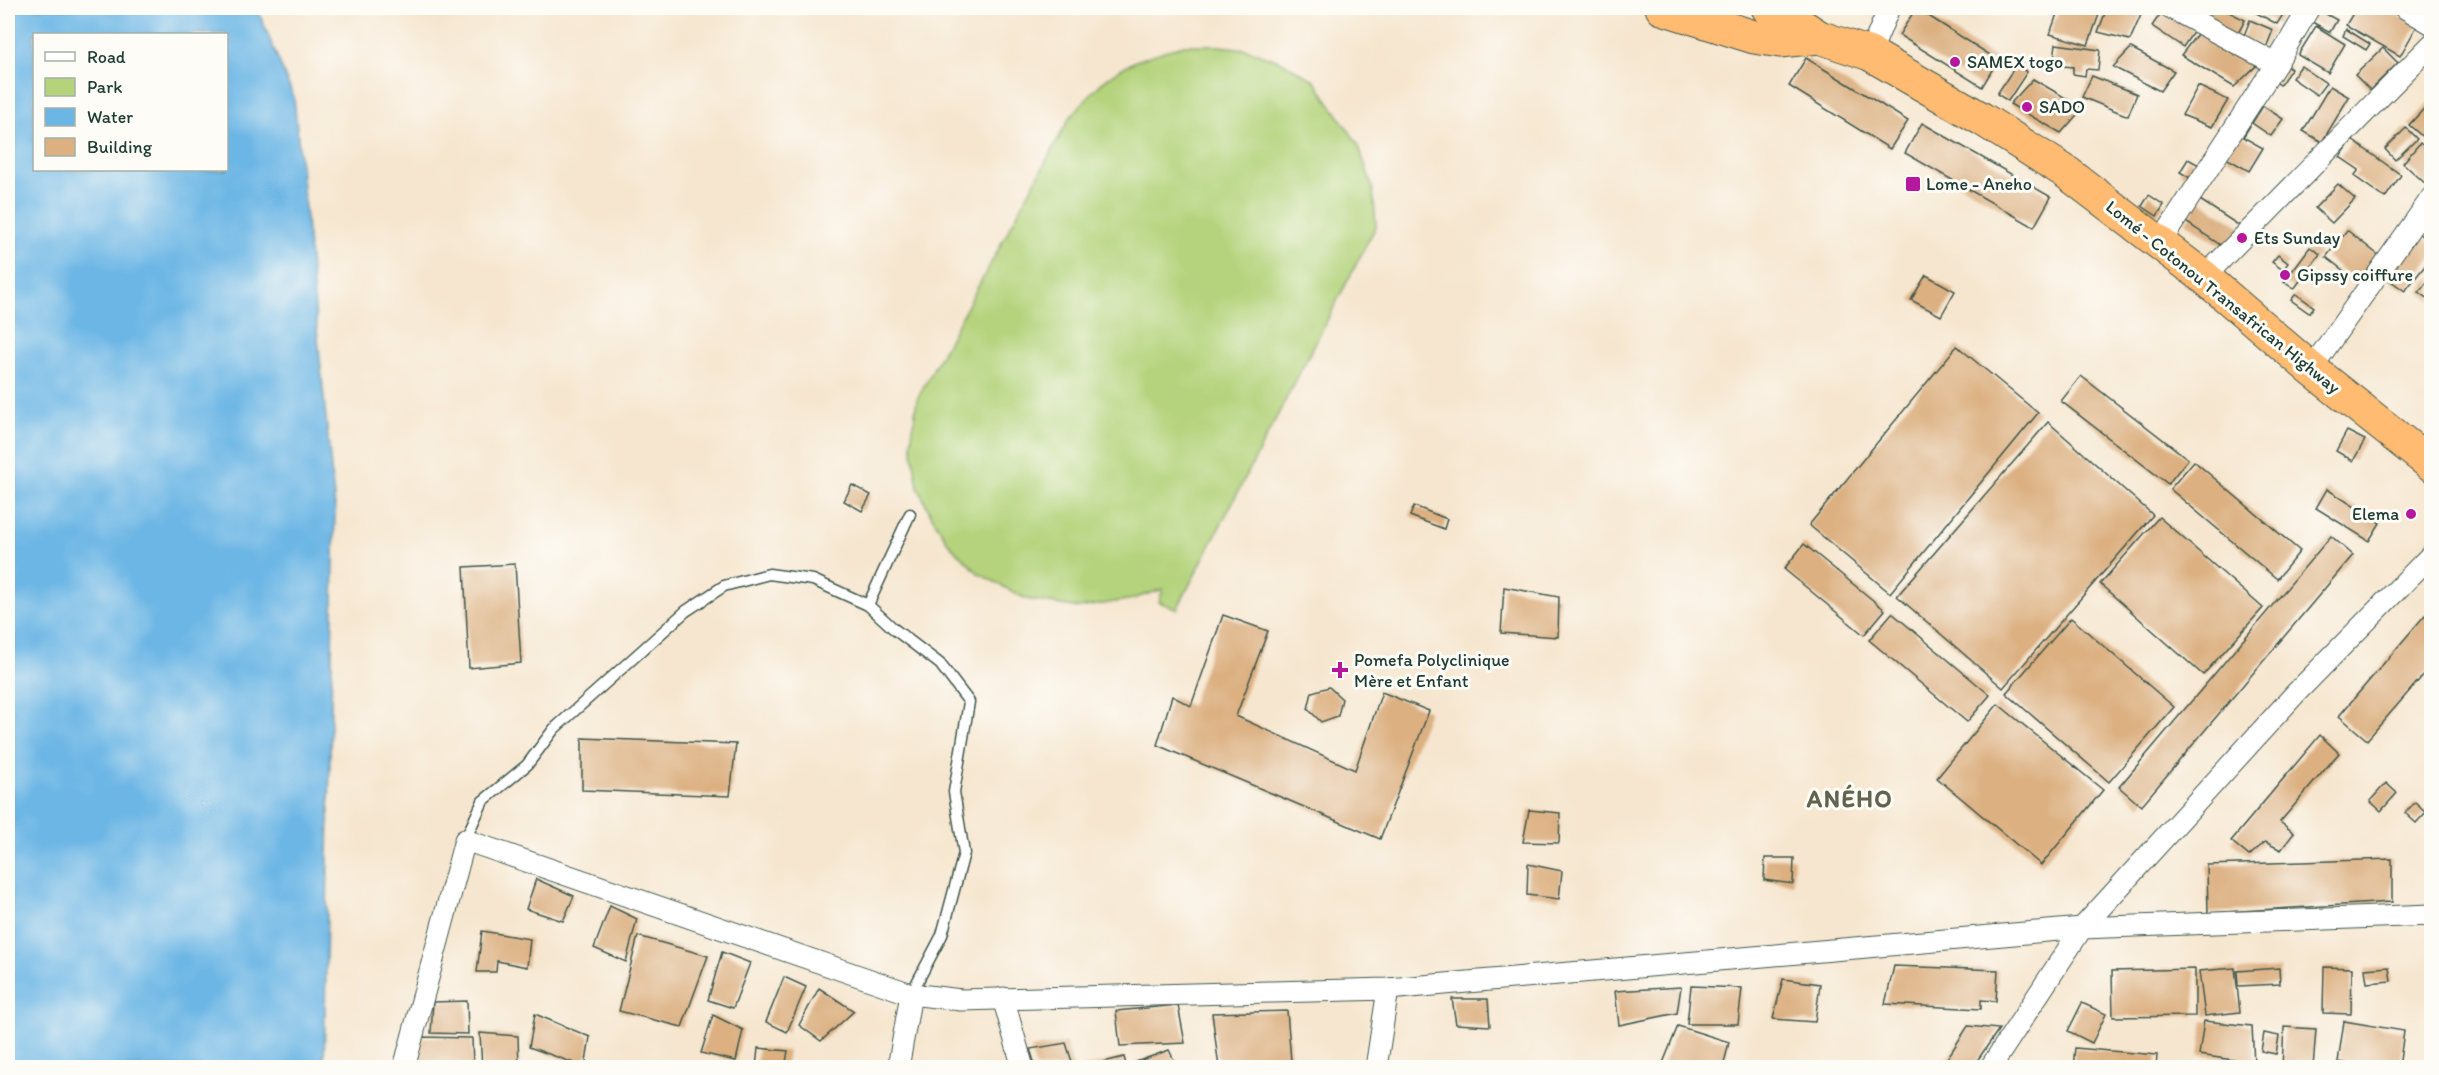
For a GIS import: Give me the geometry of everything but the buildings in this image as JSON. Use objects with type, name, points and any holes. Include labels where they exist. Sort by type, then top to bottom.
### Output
[{"type":"highway","name":"Lomé - Cotonou Transafrican Highway","points":[[1662,8],[1754,37],[1780,41],[1819,37]]},
{"type":"highway","name":"Lomé - Cotonou Transafrican Highway","points":[[1768,8],[1790,18],[1819,37],[1870,54],[1982,119],[2066,172],[2204,277],[2311,369],[2432,465]]},
{"type":"street","points":[[1870,54],[1889,8]]},
{"type":"street","points":[[2170,8],[2276,64]]},
{"type":"street","points":[[2160,243],[2276,64],[2308,8]]},
{"type":"street","points":[[2405,8],[2432,24]]},
{"type":"street","points":[[2204,277],[2432,44]]},
{"type":"street","points":[[2311,369],[2432,197]]},
{"type":"street","points":[[1990,1068],[2082,928],[2295,694],[2432,554]]},
{"type":"street","points":[[404,1068],[465,840],[911,994],[961,1000],[1388,989],[2082,928],[2432,915]]},
{"type":"street","points":[[1376,1068],[1388,989]]},
{"type":"street","points":[[898,1068],[911,994]]},
{"type":"street","points":[[1003,998],[1023,1068]]},
{"type":"lane","points":[[868,605],[910,514]]},
{"type":"lane","points":[[465,840],[483,801],[527,765],[554,729],[686,610],[724,586],[770,574],[813,580],[868,605],[894,630],[939,664],[969,702],[954,792],[964,853],[942,934],[911,994]]},
{"type":"green space","points":[[1184,45],[1246,49],[1282,62],[1314,80],[1358,144],[1373,189],[1376,226],[1177,609],[1159,602],[1163,589],[1133,599],[1079,608],[1026,599],[978,573],[949,544],[931,515],[918,487],[911,443],[917,399],[1069,119],[1098,86],[1119,70],[1142,59]]},
{"type":"water","points":[[8,8],[257,8],[294,98],[335,508],[324,1067],[8,1067]]},
{"type":"place","name":"SAMEX togo","points":[[1955,62]]},
{"type":"place","name":"SADO","points":[[2027,107]]},
{"type":"place","name":"Lome - Aneho","points":[[1913,184]]},
{"type":"place","name":"Ets Sunday","points":[[2242,238]]},
{"type":"place","name":"Gipssy coiffure","points":[[2285,275]]},
{"type":"place","name":"Elema","points":[[2411,514]]},
{"type":"place","name":"Pomefa Polyclinique Mère et Enfant","points":[[1340,670]]},
{"type":"district","name":"ANÉHO","points":[[1850,798]]}]
